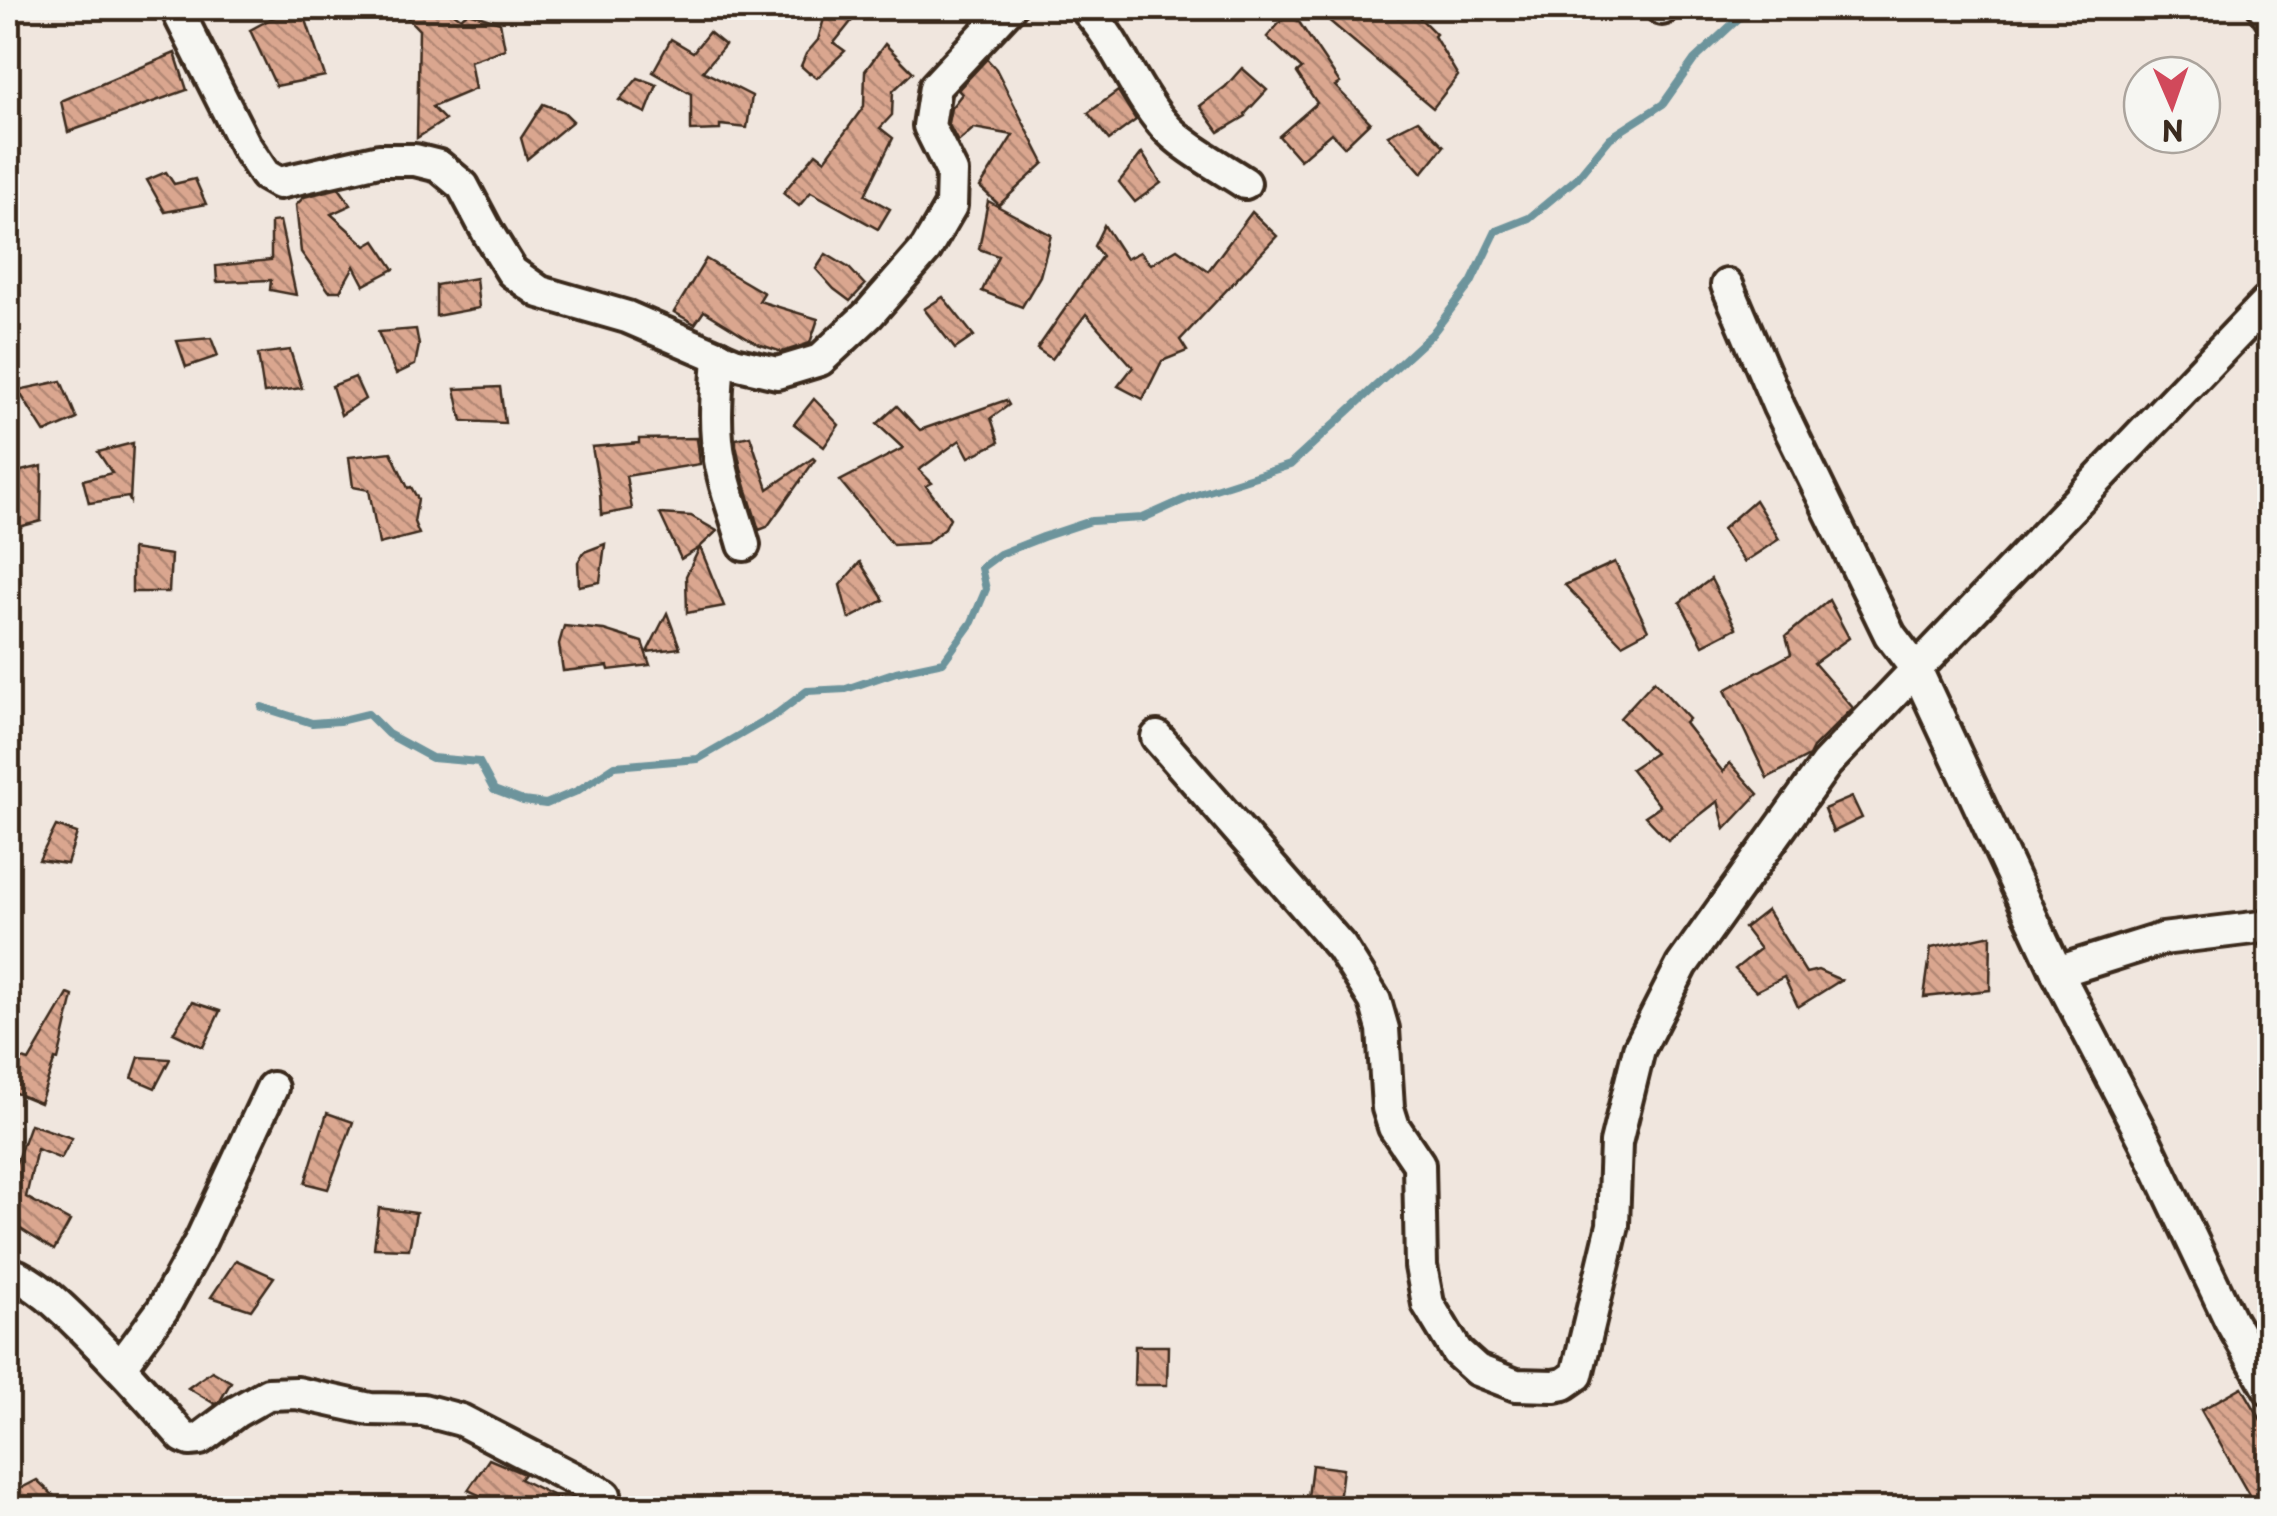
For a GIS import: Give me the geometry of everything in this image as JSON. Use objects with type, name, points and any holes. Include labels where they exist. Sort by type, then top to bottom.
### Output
[{"type":"street","points":[[176,8],[245,145],[265,175],[279,183],[379,160],[415,160],[439,166],[462,186],[512,272],[540,292],[627,317],[734,363],[778,373],[820,360],[869,314],[926,249],[951,206],[952,172],[928,126],[935,86],[1010,8]]},
{"type":"street","points":[[1085,8],[1117,50],[1166,129],[1245,184]]},
{"type":"street","points":[[2264,8],[2270,17]]},
{"type":"street","points":[[1727,285],[1779,408],[1890,635],[1916,669],[2057,972],[2145,1141],[2230,1320],[2270,1390]]},
{"type":"street","points":[[1157,737],[1340,947],[1375,1002],[1383,1029],[1388,1108],[1394,1127],[1419,1164],[1421,1266],[1428,1304],[1441,1327],[1457,1352],[1476,1370],[1516,1385],[1564,1384],[1576,1376],[1613,1225],[1616,1143],[1639,1049],[1682,964],[1826,764],[2270,298]]},
{"type":"street","points":[[718,356],[719,456],[744,545]]},
{"type":"street","points":[[2057,972],[2162,939],[2270,926]]},
{"type":"street","points":[[121,1366],[162,1309],[201,1240],[272,1088]]},
{"type":"street","points":[[8,1272],[58,1304],[190,1440],[200,1439],[268,1394],[297,1394],[370,1409],[424,1410],[461,1420],[606,1495]]},
{"type":"building","points":[[291,8],[302,8],[325,76],[276,86],[250,30]]},
{"type":"building","points":[[398,8],[447,8],[461,18],[468,12],[500,22],[505,49],[470,61],[475,89],[432,107],[445,120],[417,138],[419,30]]},
{"type":"building","points":[[827,8],[862,8],[834,43],[845,51],[817,78],[801,66],[818,40]]},
{"type":"building","points":[[1314,8],[1410,8],[1436,34],[1458,76],[1433,108]]},
{"type":"building","points":[[1291,10],[1340,83],[1335,86],[1370,122],[1344,147],[1331,133],[1300,160],[1279,136],[1317,103],[1297,73],[1302,69],[1267,37]]},
{"type":"building","points":[[709,32],[725,45],[703,71],[752,96],[747,128],[720,125],[720,130],[691,131],[691,94],[653,72],[671,39],[693,52]]},
{"type":"building","points":[[885,44],[913,72],[893,91],[892,115],[880,128],[893,138],[865,195],[890,209],[878,229],[811,192],[799,206],[783,193],[816,153],[825,160],[864,106],[865,71]]},
{"type":"building","points":[[175,53],[187,90],[68,132],[61,101]]},
{"type":"building","points":[[987,59],[996,69],[1044,163],[999,205],[980,187],[1013,135],[974,128],[958,142],[948,123],[951,108],[962,94],[958,90]]},
{"type":"building","points":[[1242,68],[1267,90],[1246,116],[1219,132],[1200,106]]},
{"type":"building","points":[[638,78],[657,85],[646,113],[619,100]]},
{"type":"building","points":[[1118,91],[1136,120],[1109,140],[1088,113]]},
{"type":"building","points":[[543,104],[564,112],[573,121],[527,159],[521,138]]},
{"type":"building","points":[[1418,120],[1444,146],[1422,173],[1388,135]]},
{"type":"building","points":[[1142,153],[1161,183],[1135,202],[1119,182]]},
{"type":"building","points":[[166,172],[174,184],[195,179],[206,204],[165,212],[147,180]]},
{"type":"building","points":[[339,188],[351,205],[331,214],[366,246],[375,241],[394,269],[364,285],[354,266],[340,291],[329,291],[301,252],[296,205],[304,197]]},
{"type":"building","points":[[988,201],[1051,235],[1040,276],[1022,307],[982,291],[998,256],[979,249]]},
{"type":"building","points":[[1252,212],[1277,236],[1180,340],[1187,351],[1162,361],[1143,399],[1118,386],[1133,367],[1086,314],[1052,359],[1037,349],[1102,256],[1094,246],[1104,225],[1126,259],[1140,252],[1151,264],[1177,249],[1208,271]]},
{"type":"building","points":[[280,221],[296,295],[270,290],[271,280],[217,282],[216,266],[271,260],[271,222]]},
{"type":"building","points":[[826,254],[849,268],[865,285],[850,301],[816,269]]},
{"type":"building","points":[[706,259],[764,293],[759,301],[818,319],[810,343],[782,352],[758,344],[704,311],[695,324],[674,312]]},
{"type":"building","points":[[476,278],[479,308],[436,316],[436,285]]},
{"type":"building","points":[[943,297],[974,336],[955,349],[924,309]]},
{"type":"building","points":[[416,329],[419,345],[415,365],[396,374],[378,332]]},
{"type":"building","points":[[211,338],[218,356],[186,367],[177,341]]},
{"type":"building","points":[[290,350],[302,388],[264,393],[258,354]]},
{"type":"building","points":[[355,377],[365,399],[341,415],[332,386]]},
{"type":"building","points":[[61,381],[77,419],[45,433],[18,390]]},
{"type":"building","points":[[500,387],[505,423],[462,421],[455,389]]},
{"type":"building","points":[[814,399],[839,425],[824,447],[794,424]]},
{"type":"building","points":[[1006,400],[1009,405],[991,418],[999,442],[969,457],[960,440],[919,470],[932,483],[926,486],[950,518],[945,528],[927,543],[893,545],[840,481],[903,448],[877,424],[897,406],[920,430]]},
{"type":"building","points":[[750,436],[768,489],[815,460],[767,527],[759,530],[736,445],[736,439]]},
{"type":"building","points":[[697,438],[700,464],[626,476],[632,509],[601,515],[592,447],[639,443],[639,439]]},
{"type":"building","points":[[133,443],[130,501],[128,497],[89,503],[83,480],[112,473],[98,452]]},
{"type":"building","points":[[391,452],[408,488],[418,499],[414,522],[419,534],[379,544],[369,490],[353,487],[349,457]]},
{"type":"building","points":[[42,466],[41,521],[8,530],[8,474]]},
{"type":"building","points":[[1755,500],[1779,539],[1744,562],[1722,529]]},
{"type":"building","points":[[660,514],[691,516],[717,531],[681,559]]},
{"type":"building","points":[[605,544],[600,582],[579,586],[578,562],[584,552]]},
{"type":"building","points":[[700,547],[724,606],[687,613],[686,576]]},
{"type":"building","points":[[132,549],[171,555],[169,592],[132,592]]},
{"type":"building","points":[[860,562],[884,600],[849,619],[840,585]]},
{"type":"building","points":[[1615,562],[1648,630],[1622,644],[1565,585]]},
{"type":"building","points":[[1711,579],[1736,628],[1703,645],[1680,602]]},
{"type":"building","points":[[1829,600],[1849,638],[1814,663],[1853,708],[1809,756],[1767,778],[1725,690],[1791,654],[1786,636]]},
{"type":"building","points":[[667,613],[680,648],[647,652]]},
{"type":"building","points":[[564,626],[604,630],[642,642],[650,665],[563,671],[559,644]]},
{"type":"building","points":[[1654,681],[1689,719],[1685,723],[1723,772],[1730,763],[1758,794],[1725,829],[1718,801],[1668,840],[1645,816],[1660,806],[1631,769],[1655,753],[1620,718]]},
{"type":"building","points":[[1852,797],[1862,818],[1833,832],[1824,809]]},
{"type":"building","points":[[56,826],[77,833],[67,864],[39,860]]},
{"type":"building","points":[[1767,910],[1806,973],[1818,970],[1841,980],[1798,1007],[1784,977],[1756,991],[1735,969],[1760,949],[1744,928]]},
{"type":"building","points":[[1991,935],[1990,990],[1924,997],[1931,948]]},
{"type":"building","points":[[68,994],[73,996],[58,1060],[55,1059],[40,1103],[8,1090],[8,1077],[17,1057],[29,1061]]},
{"type":"building","points":[[192,1002],[220,1011],[203,1047],[173,1033]]},
{"type":"building","points":[[139,1057],[170,1059],[155,1088],[132,1078]]},
{"type":"building","points":[[327,1113],[353,1122],[328,1189],[305,1183]]},
{"type":"building","points":[[30,1124],[72,1138],[61,1159],[37,1149],[26,1197],[70,1221],[54,1250],[19,1228],[16,1241],[8,1240],[8,1185]]},
{"type":"building","points":[[379,1208],[416,1213],[409,1249],[374,1248]]},
{"type":"building","points":[[236,1260],[274,1277],[251,1310],[211,1297]]},
{"type":"building","points":[[1135,1346],[1168,1346],[1167,1385],[1134,1385]]},
{"type":"building","points":[[212,1371],[231,1382],[215,1404],[188,1388]]},
{"type":"building","points":[[2242,1387],[2270,1435],[2270,1493],[2253,1502],[2201,1410]]},
{"type":"building","points":[[489,1459],[524,1474],[520,1479],[578,1508],[507,1508],[468,1490]]},
{"type":"building","points":[[1312,1465],[1343,1469],[1339,1501],[1308,1497]]},
{"type":"building","points":[[37,1480],[55,1497],[26,1508],[8,1508],[8,1495]]},
{"type":"waterway","points":[[262,707],[312,723],[368,714],[388,734],[432,758],[479,762],[494,790],[523,801],[546,804],[577,791],[615,766],[698,759],[778,713],[807,691],[846,689],[943,662],[972,622],[986,589],[981,568],[1000,554],[1091,521],[1143,518],[1190,497],[1290,465],[1432,334],[1471,283],[1496,231],[1529,218],[1577,178],[1610,138],[1663,104],[1694,60],[1740,17],[1742,8]]}]
